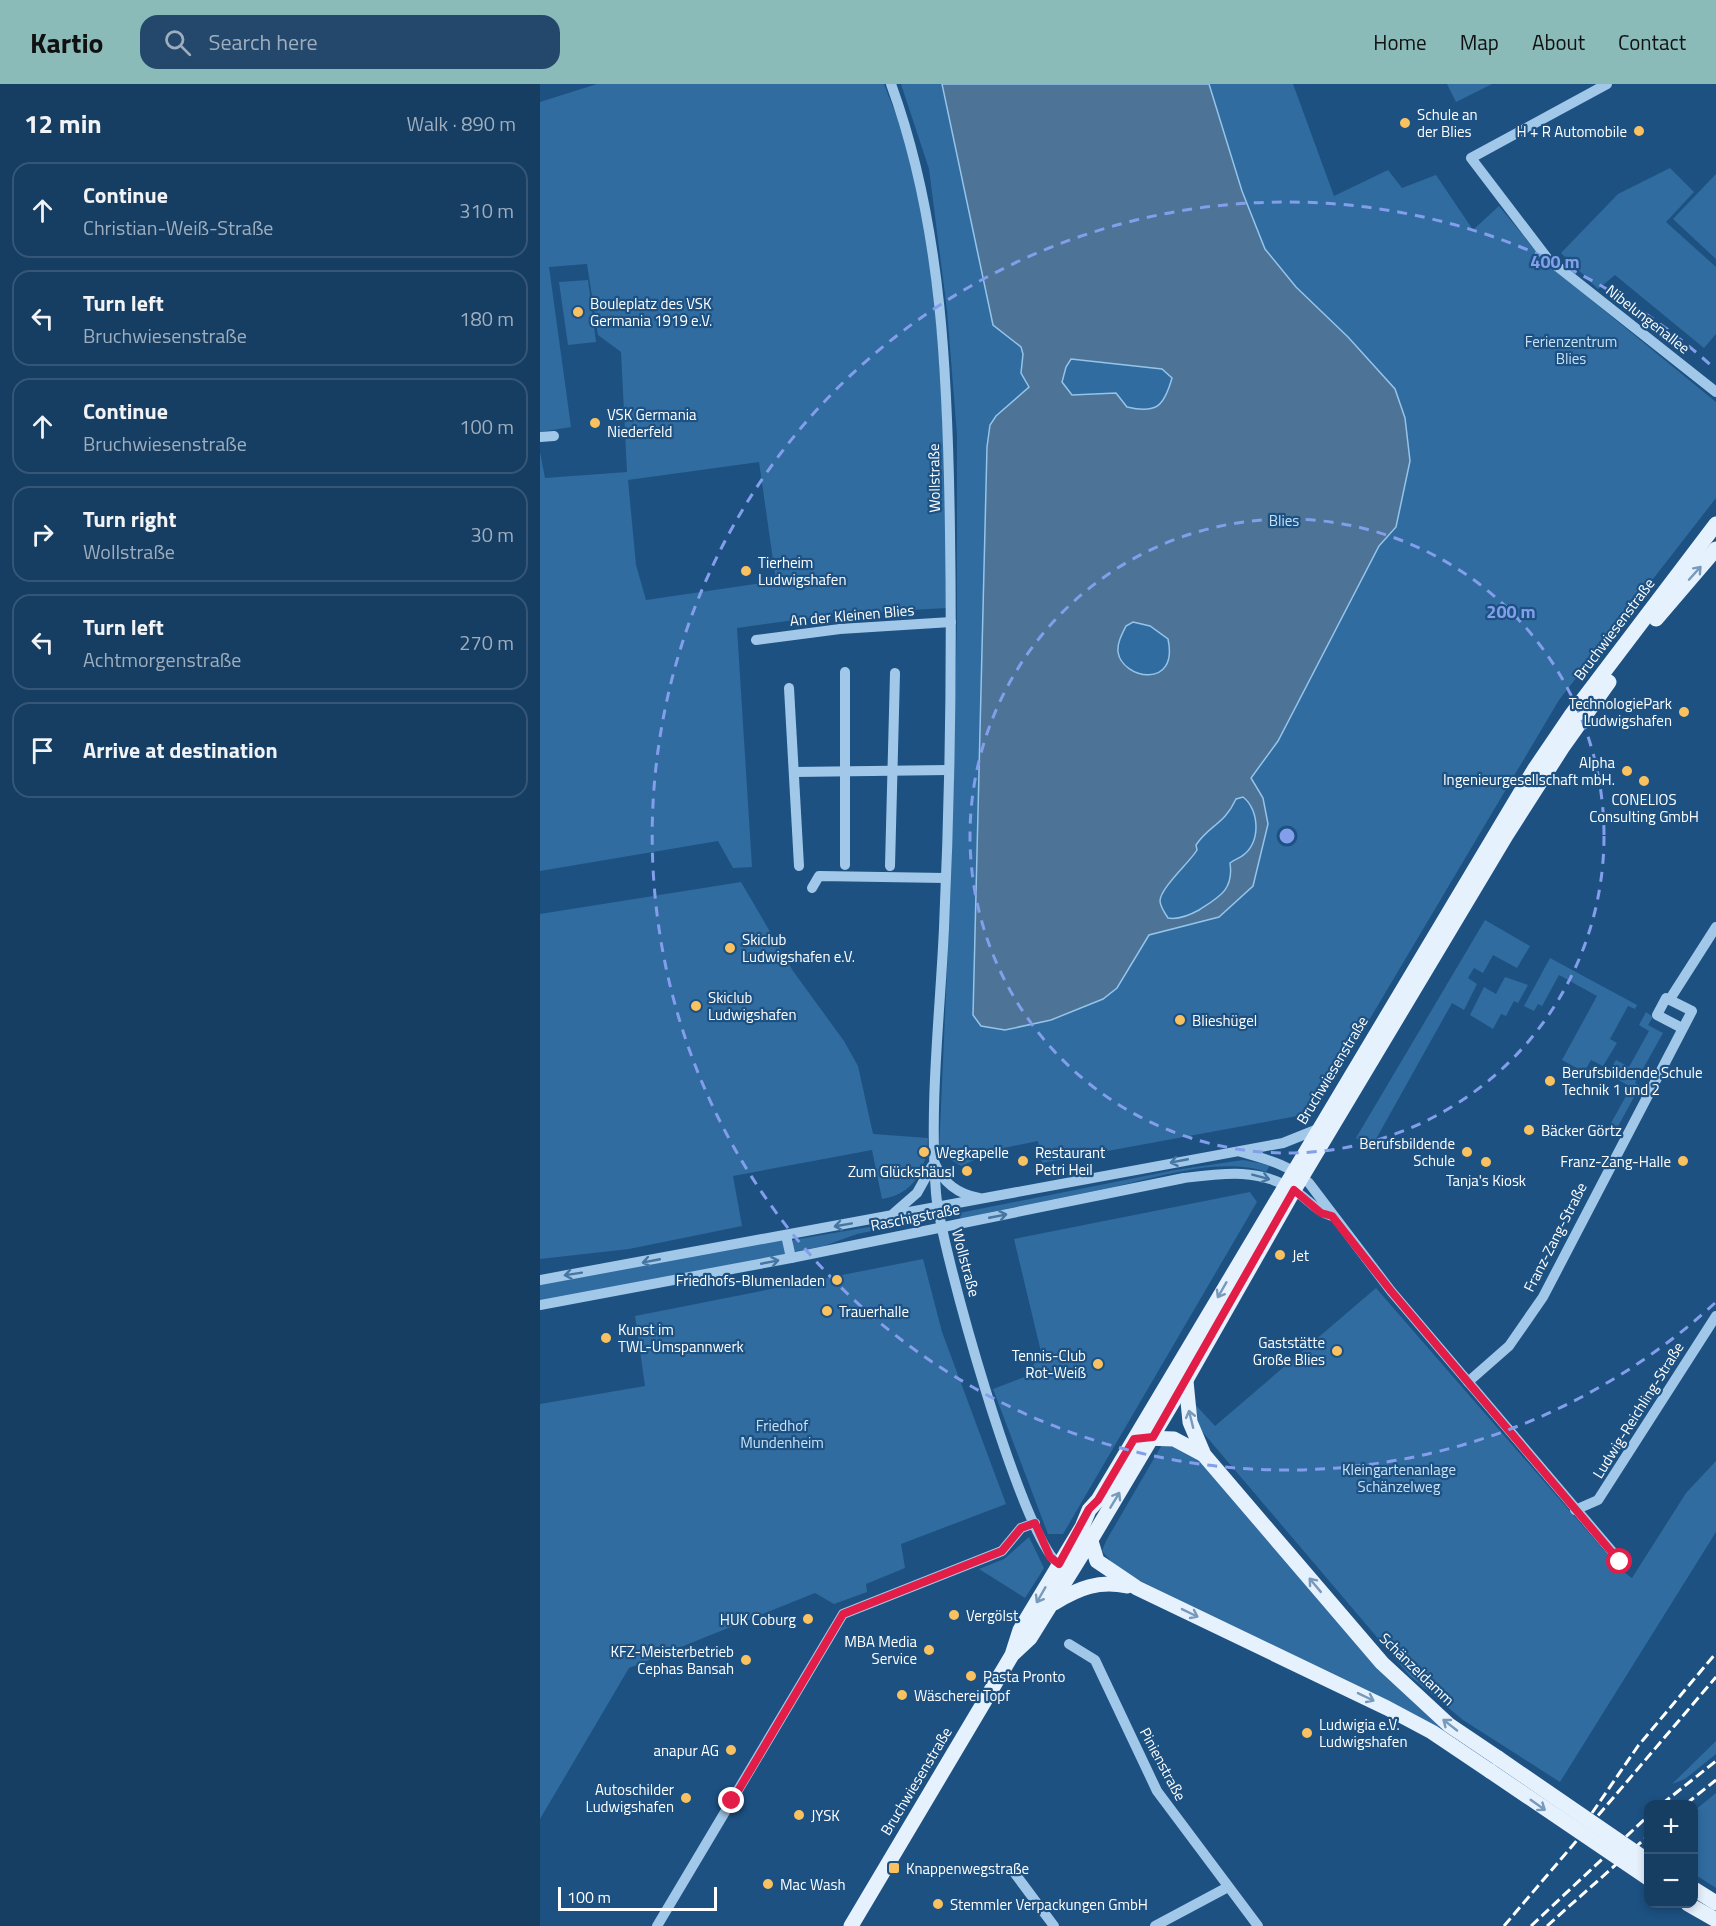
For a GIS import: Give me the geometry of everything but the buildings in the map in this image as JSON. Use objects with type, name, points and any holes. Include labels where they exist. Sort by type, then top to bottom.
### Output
[{"type":"main road","name":"Bruchwiesenstraße","points":[[1012,1655],[1030,1638],[1052,1604],[1153,1437],[1293,1181],[1318,1129],[1534,770],[1572,714],[1716,524]]},
{"type":"main road","name":"Bruchwiesenstraße","points":[[851,1926],[1012,1655],[1020,1630],[1089,1509],[1098,1500],[1507,834],[1562,748],[1653,623],[1716,549]]},
{"type":"main road","name":"Schänzeldamm","points":[[1186,1380],[1190,1422],[1204,1455],[1382,1663],[1494,1765],[1644,1875]]},
{"type":"main road","name":"Schänzeldamm","points":[[1134,1439],[1153,1437],[1174,1439],[1204,1455]]},
{"type":"main road","points":[[1089,1543],[1090,1526],[1098,1500]]},
{"type":"main road","name":"Schänzeldamm","points":[[1089,1543],[1097,1561],[1137,1588],[1388,1708],[1494,1765],[1644,1859]]},
{"type":"main road","name":"Schänzeldamm","points":[[1052,1604],[1076,1590],[1097,1584],[1137,1588]]},
{"type":"main road","points":[[1698,1892],[1716,1903]]},
{"type":"main road","points":[[1696,1908],[1716,1920]]},
{"type":"street","name":"Wollstraße","points":[[891,84],[919,173],[940,310],[949,432],[951,622],[945,878],[933,1161],[937,1208],[986,1394],[1035,1523],[1050,1557],[1059,1564]]},
{"type":"street","name":"Nibelungenallee","points":[[1607,84],[1471,158],[1548,259],[1716,392]]},
{"type":"street","points":[[540,437],[554,436]]},
{"type":"street","name":"An der Kleinen Blies","points":[[756,640],[840,629],[951,622]]},
{"type":"street","points":[[845,672],[845,865]]},
{"type":"street","points":[[891,866],[895,673]]},
{"type":"street","points":[[789,688],[799,866]]},
{"type":"street","points":[[794,772],[948,770]]},
{"type":"street","points":[[812,888],[819,876],[945,878]]},
{"type":"street","points":[[1682,1028],[1657,1015],[1666,998],[1670,999],[1716,927]]},
{"type":"street","name":"Franz-Zang-Straße","points":[[1468,1382],[1509,1346],[1528,1321],[1692,1011],[1670,999]]},
{"type":"street","points":[[1237,1150],[1282,1143],[1318,1129]]},
{"type":"street","name":"Raschigstraße","points":[[540,1280],[937,1208],[1237,1150],[1273,1161],[1293,1181]]},
{"type":"street","points":[[933,1161],[939,1173],[954,1189],[968,1196],[985,1199]]},
{"type":"street","points":[[888,1216],[903,1208],[917,1193],[933,1161]]},
{"type":"street","name":"Raschigstraße","points":[[540,1305],[791,1258],[1184,1178],[1224,1173],[1293,1181]]},
{"type":"street","points":[[1293,1181],[1321,1213],[1332,1216]]},
{"type":"street","points":[[1293,1181],[1328,1205],[1332,1216],[1391,1291],[1620,1562]]},
{"type":"street","points":[[786,1235],[791,1258]]},
{"type":"street","name":"Ludwig-Reichling-Straße","points":[[1575,1510],[1598,1500],[1716,1316]]},
{"type":"street","points":[[657,1926],[843,1614],[1002,1551],[1021,1528],[1035,1523]]},
{"type":"street","name":"Pinienstraße","points":[[1070,1644],[1095,1660],[1157,1791],[1258,1926]]},
{"type":"street","points":[[1013,1870],[1054,1926]]},
{"type":"street","points":[[1155,1926],[1228,1887]]},
{"type":"green space","points":[[597,84],[884,84],[912,163],[925,228],[937,336],[944,445],[947,608],[837,614],[737,628],[752,867],[733,868],[718,841],[540,871],[540,452],[545,478],[627,472],[621,352],[598,335],[587,264],[549,267],[571,427],[540,432],[540,102]],"holes":[[[759,462],[776,581],[646,600],[636,565],[628,480]]]},
{"type":"green space","name":"Blies","points":[[901,84],[1293,84],[1334,196],[1388,170],[1402,188],[1436,175],[1473,230],[1499,206],[1545,262],[1716,402],[1716,498],[1559,700],[1314,1113],[1042,1163],[1038,1141],[999,1149],[961,1166],[939,1152],[951,879],[957,622],[957,435],[947,310],[929,169]]},
{"type":"green space","points":[[1447,84],[1492,84],[1456,102]]},
{"type":"green space","points":[[1670,168],[1694,192],[1666,222],[1716,267],[1716,334],[1704,348],[1615,275],[1598,289],[1561,253],[1618,194]]},
{"type":"green space","points":[[1716,174],[1716,259],[1673,219]]},
{"type":"green space","name":"Bouleplatz des VSK Germania 1919 e.V.","points":[[588,280],[596,342],[568,345],[559,282]]},
{"type":"green space","points":[[741,882],[793,971],[844,1041],[858,1066],[873,1134],[928,1138],[925,1160],[917,1178],[903,1192],[882,1199],[872,1150],[733,1176],[742,1226],[629,1249],[540,1259],[540,914]]},
{"type":"green space","points":[[1485,920],[1530,946],[1517,968],[1493,955],[1483,973],[1474,968],[1468,978],[1477,984],[1464,1010],[1452,1003],[1371,1148],[1356,1138]]},
{"type":"green space","points":[[1550,958],[1637,1005],[1635,1009],[1628,1006],[1610,1039],[1617,1043],[1603,1066],[1591,1060],[1584,1072],[1562,1060],[1597,996],[1559,975],[1542,1006],[1538,1004],[1534,1011],[1524,1006]]},
{"type":"green space","points":[[1505,977],[1528,985],[1518,1003],[1514,1001],[1506,1016],[1501,1014],[1493,1029],[1470,1015],[1484,987],[1496,994]]},
{"type":"green space","points":[[1646,1012],[1653,1017],[1648,1025],[1663,1033],[1635,1083],[1640,1086],[1616,1130],[1610,1125],[1631,1087],[1608,1074],[1616,1060],[1629,1067],[1649,1031],[1639,1025]]},
{"type":"green space","points":[[1243,1160],[1270,1165],[1266,1172],[1229,1166],[1188,1170],[961,1219],[959,1213],[1175,1170]]},
{"type":"green space","name":"Tennis-Club Rot-Weiß","points":[[1250,1192],[1257,1202],[1063,1534],[1048,1534],[993,1389],[1027,1376],[1041,1352],[1014,1239]]},
{"type":"green space","points":[[921,1218],[922,1221],[857,1234],[824,1246],[792,1252],[793,1240]]},
{"type":"green space","points":[[786,1235],[791,1258],[540,1305],[540,1280]]},
{"type":"green space","name":"Friedhof Mundenheim","points":[[923,1259],[942,1332],[1006,1504],[901,1544],[905,1568],[866,1584],[867,1592],[834,1604],[815,1593],[629,1668],[540,1819],[540,1404],[645,1386],[635,1316]]},
{"type":"green space","name":"Kleingartenanlage Schänzelweg","points":[[1376,1288],[1621,1570],[1632,1578],[1686,1493],[1716,1461],[1716,1532],[1560,1782],[1463,1720],[1410,1676],[1200,1429],[1191,1400],[1215,1426]]},
{"type":"green space","points":[[1163,1443],[1196,1454],[1447,1732],[1444,1733],[1117,1569],[1102,1551]]},
{"type":"green space","points":[[1029,1537],[1044,1568],[1025,1598],[979,1569],[1004,1559]]},
{"type":"green space","points":[[1716,1741],[1716,1754],[1685,1779],[1672,1784]]},
{"type":"green space","points":[[1716,1793],[1716,1888],[1698,1877],[1698,1808]]},
{"type":"shaded area","points":[[942,84],[1209,84],[1242,191],[1265,249],[1296,287],[1348,337],[1395,389],[1405,418],[1410,461],[1396,527],[1379,546],[1278,741],[1251,778],[1263,798],[1268,824],[1253,886],[1219,917],[1149,935],[1117,988],[1103,999],[1051,1020],[1005,1030],[981,1026],[973,1015],[987,447],[990,425],[996,416],[1029,387],[1021,373],[1023,354],[1021,347],[993,325]],"holes":[[[1071,359],[1162,369],[1172,378],[1166,395],[1158,406],[1137,409],[1127,407],[1116,393],[1072,395],[1062,382]],[[1133,622],[1150,626],[1168,639],[1169,655],[1165,666],[1158,673],[1149,675],[1138,673],[1129,669],[1122,661],[1118,645],[1126,626]],[[1243,797],[1253,810],[1256,827],[1253,844],[1242,856],[1230,863],[1230,880],[1219,897],[1188,915],[1168,918],[1160,901],[1161,896],[1194,855],[1197,850],[1196,845],[1201,838],[1227,814],[1236,799]]]},
{"type":"railway","points":[[1592,1813],[1638,1746],[1716,1653]]},
{"type":"railway","points":[[1504,1926],[1716,1677]]},
{"type":"railway","points":[[1667,1800],[1716,1761]]},
{"type":"railway","points":[[1691,1800],[1716,1780]]},
{"type":"railway","points":[[1531,1926],[1644,1820]]},
{"type":"railway","points":[[1547,1926],[1644,1840]]},
{"type":"place","name":"Schule an der Blies","points":[[1405,123]]},
{"type":"place","name":"H + R Automobile","points":[[1639,131]]},
{"type":"place","name":"Bouleplatz des VSK Germania 1919 e.V.","points":[[578,312]]},
{"type":"place","name":"VSK Germania Niederfeld","points":[[595,423]]},
{"type":"place","name":"Tierheim Ludwigshafen","points":[[746,571]]},
{"type":"place","name":"TechnologiePark Ludwigshafen","points":[[1684,712]]},
{"type":"place","name":"Alpha Ingenieurgesellschaft mbH.","points":[[1627,771]]},
{"type":"place","name":"CONELIOS Consulting GmbH","points":[[1644,781]]},
{"type":"place","name":"Skiclub Ludwigshafen e.V.","points":[[730,948]]},
{"type":"place","name":"Skiclub Ludwigshafen","points":[[696,1006]]},
{"type":"place","name":"Blieshügel","points":[[1180,1020]]},
{"type":"place","name":"Berufsbildende Schule Technik 1 und 2","points":[[1550,1081]]},
{"type":"place","name":"Bäcker Görtz","points":[[1529,1130]]},
{"type":"place","name":"Wegkapelle","points":[[924,1152]]},
{"type":"place","name":"Berufsbildende Schule","points":[[1467,1152]]},
{"type":"place","name":"Restaurant Petri Heil","points":[[1023,1161]]},
{"type":"place","name":"Franz-Zang-Halle","points":[[1683,1161]]},
{"type":"place","name":"Tanja's Kiosk","points":[[1486,1162]]},
{"type":"place","name":"Zum Glückshäusl","points":[[967,1171]]},
{"type":"place","name":"Jet","points":[[1280,1255]]},
{"type":"place","name":"Friedhofs-Blumenladen","points":[[837,1280]]},
{"type":"place","name":"Trauerhalle","points":[[827,1311]]},
{"type":"place","name":"Kunst im TWL-Umspannwerk","points":[[606,1338]]},
{"type":"place","name":"Gaststätte Große Blies","points":[[1337,1351]]},
{"type":"place","name":"Tennis-Club Rot-Weiß","points":[[1098,1364]]},
{"type":"place","name":"Vergölst","points":[[954,1615]]},
{"type":"place","name":"HUK Coburg","points":[[808,1619]]},
{"type":"place","name":"MBA Media Service","points":[[929,1650]]},
{"type":"place","name":"KFZ-Meisterbetrieb Cephas Bansah","points":[[746,1660]]},
{"type":"place","name":"Pasta Pronto","points":[[971,1676]]},
{"type":"place","name":"Wäscherei Topf","points":[[902,1695]]},
{"type":"place","name":"Ludwigia e.V. Ludwigshafen","points":[[1307,1733]]},
{"type":"place","name":"anapur AG","points":[[731,1750]]},
{"type":"place","name":"Autoschilder Ludwigshafen","points":[[686,1798]]},
{"type":"place","name":"JYSK","points":[[799,1815]]},
{"type":"place","name":"Knappenwegstraße","points":[[894,1868]]},
{"type":"place","name":"Mac Wash","points":[[768,1884]]},
{"type":"place","name":"Stemmler Verpackungen GmbH","points":[[938,1904]]},
{"type":"route","points":[[732,1801],[843,1614],[1002,1551],[1021,1528],[1035,1523],[1050,1557],[1059,1564],[1082,1527],[1089,1509],[1098,1500],[1134,1439],[1153,1437],[1294,1190],[1321,1213],[1332,1216],[1391,1291],[1620,1562]]},
{"type":"park label","name":"Ferienzentrum Blies","points":[[1571,350]]}]
